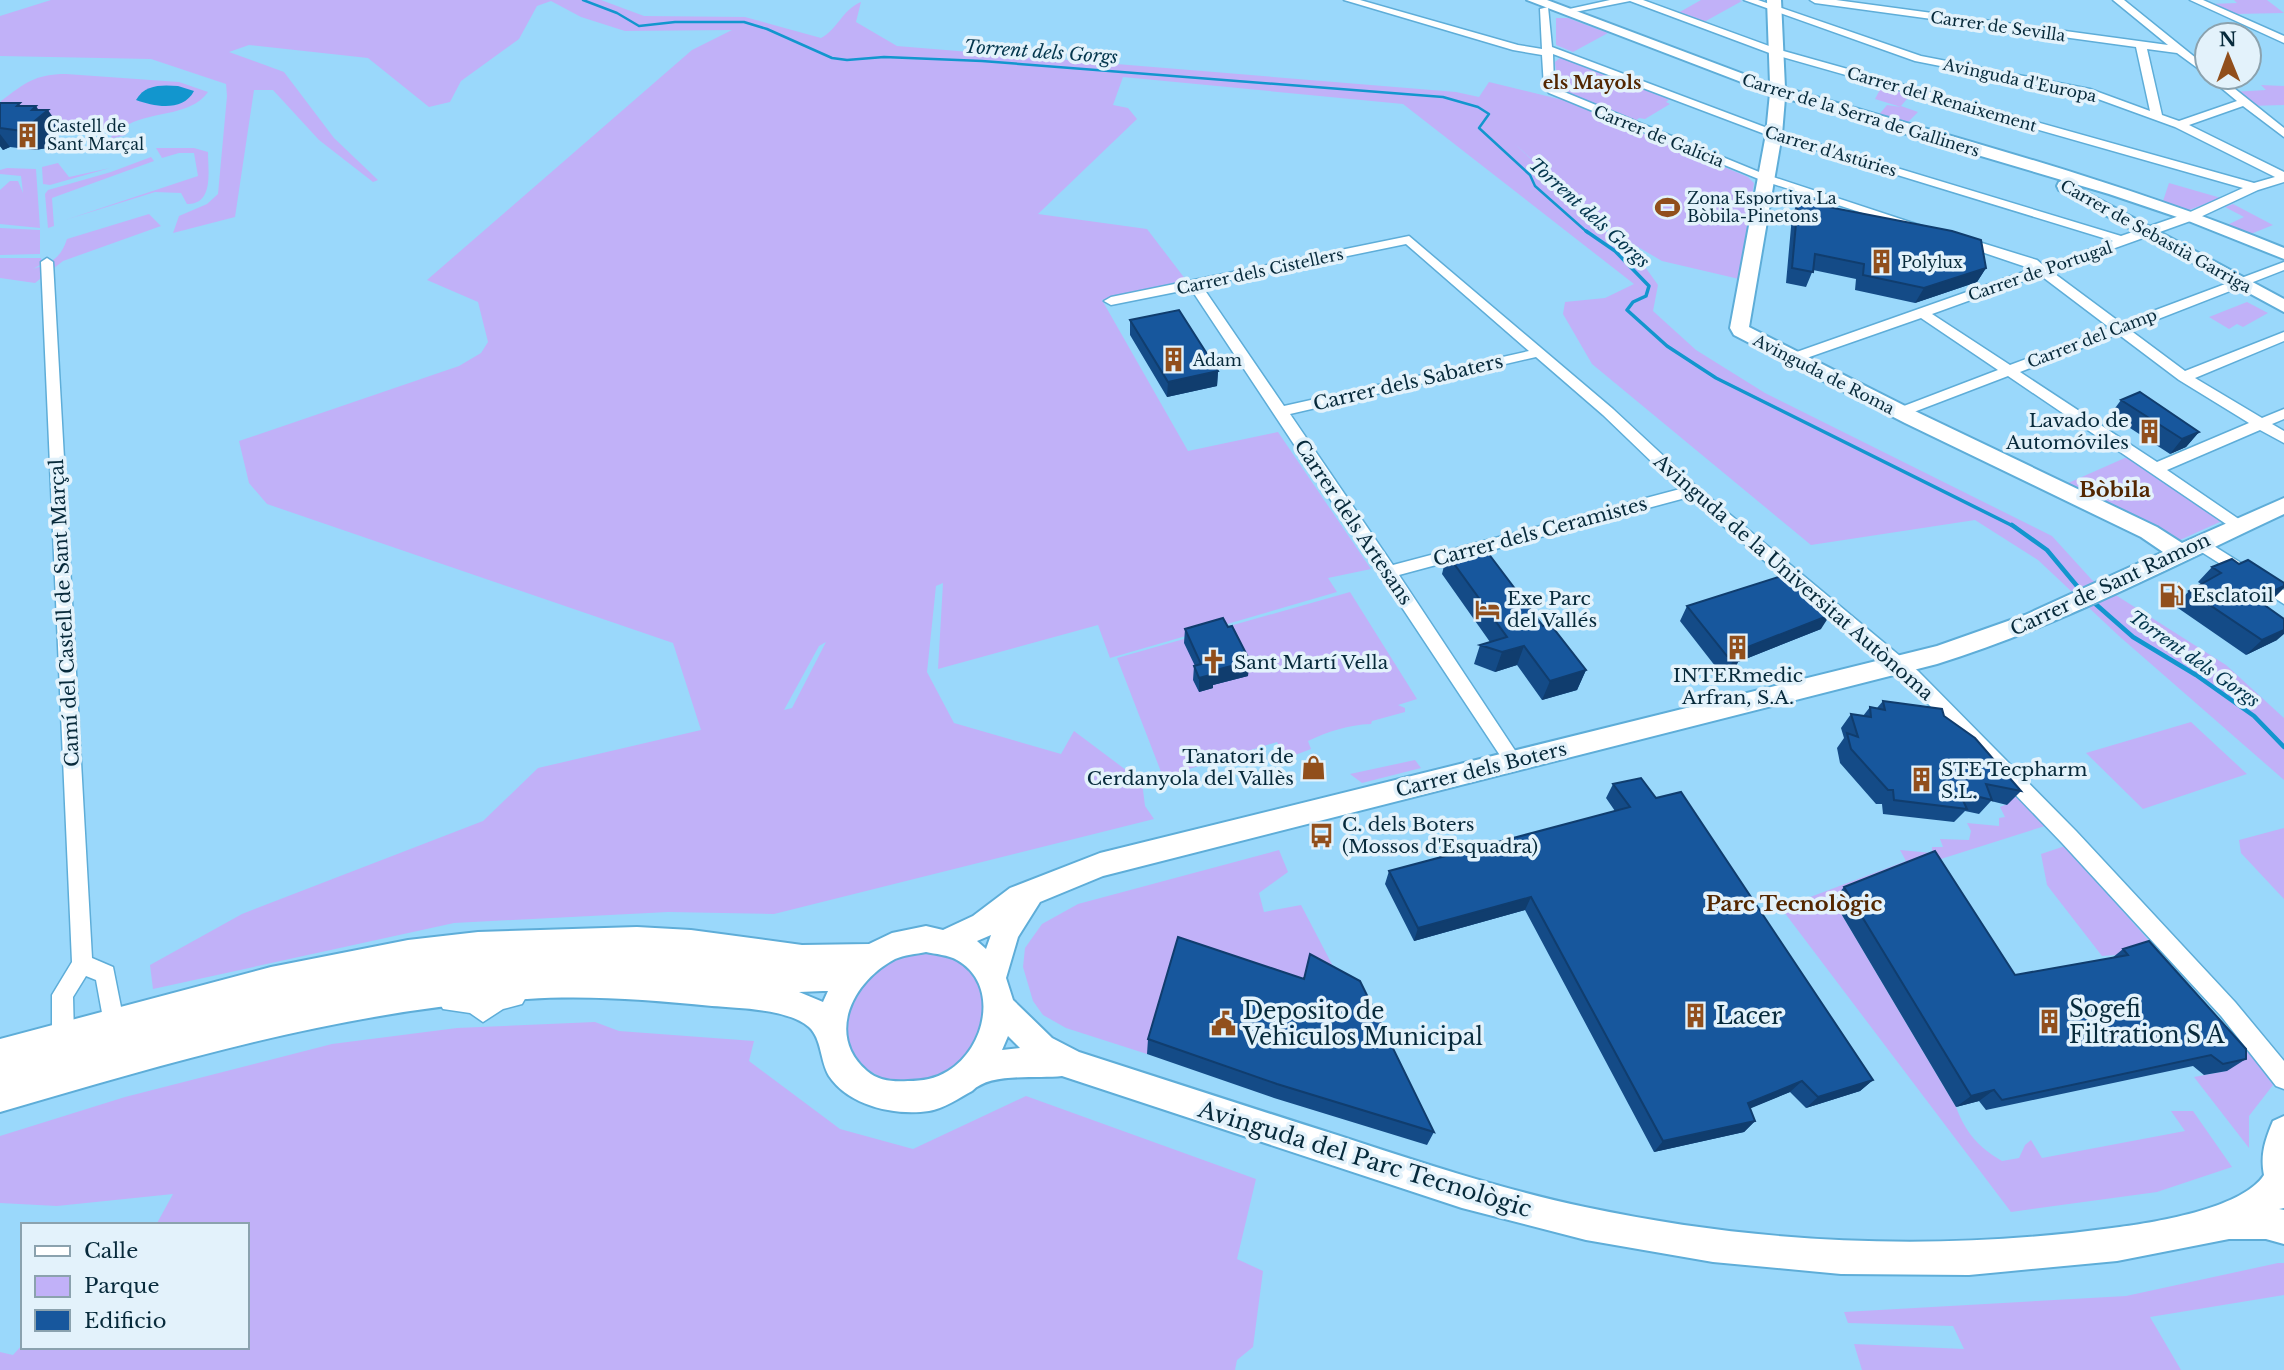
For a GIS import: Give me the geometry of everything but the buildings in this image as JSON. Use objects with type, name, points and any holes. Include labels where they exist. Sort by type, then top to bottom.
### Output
[{"type":"street","name":"Carrer d'Astúries","points":[[1349,0],[1517,48],[1546,51],[1774,134],[2121,240]]},
{"type":"street","name":"Carrer de la Serra de Galliners","points":[[1519,0],[1558,7],[1777,92],[2028,165]]},
{"type":"street","points":[[1558,7],[1626,0]]},
{"type":"street","name":"Carrer del Renaixement","points":[[1634,0],[1776,51],[2253,187]]},
{"type":"street","name":"Avinguda d'Europa","points":[[1749,0],[1775,5],[1919,59],[2090,92],[2179,125],[2284,178]]},
{"type":"street","name":"Carrer de Sevilla","points":[[1815,0],[2180,50]]},
{"type":"street","points":[[2118,0],[2193,61]]},
{"type":"street","points":[[2195,0],[2284,40]]},
{"type":"street","name":"Avinguda de Roma","points":[[1775,5],[1777,92],[1774,134],[1739,328],[1901,412],[2182,547]]},
{"type":"street","name":"Carrer de Galícia","points":[[1558,7],[1546,51],[1549,87],[1553,91],[1765,178],[2032,263],[2184,377],[2284,438]]},
{"type":"street","points":[[2141,46],[2157,116]]},
{"type":"street","points":[[2231,91],[2284,134]]},
{"type":"street","points":[[2179,125],[2245,102]]},
{"type":"street","name":"Carrer de Sebastià Garriga","points":[[2028,165],[2060,178],[2148,232],[2284,306]]},
{"type":"street","points":[[2060,178],[2192,216],[2284,254]]},
{"type":"street","name":"Carrer de Portugal","points":[[1793,358],[2120,243],[2121,240],[2192,216],[2253,187],[2284,178]]},
{"type":"street","name":"Carrer dels Cistellers","points":[[1111,301],[1409,240]]},
{"type":"street","name":"Avinguda de la Universitat Autònoma","points":[[1409,240],[1536,353],[1608,412],[1692,491],[1898,664],[2069,837],[2228,1009],[2277,1065],[2284,1078]]},
{"type":"street","name":"Camí del Castell de Sant Marçal","points":[[47,262],[82,964]]},
{"type":"street","name":"Carrer del Camp","points":[[1901,412],[2284,266]]},
{"type":"street","name":"Carrer dels Artesans","points":[[1194,284],[1513,761]]},
{"type":"street","points":[[1921,313],[2238,524]]},
{"type":"street","points":[[2184,377],[2284,336]]},
{"type":"street","name":"Carrer dels Sabaters","points":[[1279,412],[1536,353]]},
{"type":"street","points":[[2155,469],[2284,414]]},
{"type":"street","name":"Carrer dels Ceramistes","points":[[1389,572],[1692,491]]},
{"type":"street","name":"Carrer de Sant Ramon","points":[[1933,656],[1989,639],[2102,589],[2182,547],[2284,505]]},
{"type":"street","points":[[2182,547],[2204,544],[2284,598]]},
{"type":"street","name":"Carrer dels Boters","points":[[947,942],[983,925],[1020,897],[1100,865],[1933,656]]},
{"type":"street","name":"Carrer dels Boters","points":[[992,977],[1008,925],[1034,892]]},
{"type":"street","points":[[0,1054],[276,979],[391,956],[545,941],[689,966],[766,975],[819,1017],[831,1035],[838,1059],[847,1072],[859,1083],[882,1095],[909,1098],[927,1095],[945,1089],[969,1074],[993,1043],[1000,1007],[992,977],[971,953],[947,942],[911,940],[886,948],[861,965],[803,979],[689,966],[609,960],[531,961],[398,975],[256,1004],[0,1076]]},
{"type":"street","points":[[63,1036],[62,995],[82,964],[106,974],[113,1022]]},
{"type":"street","points":[[831,1035],[835,1002],[861,965]]},
{"type":"street","points":[[0,1097],[210,1037],[318,1011],[401,997],[482,988],[561,984],[639,986],[689,966]]},
{"type":"street","name":"Avinguda del Parc Tecnològic","points":[[1000,1007],[1031,1040],[1062,1062]]},
{"type":"street","name":"Avinguda del Parc Tecnològic","points":[[969,1074],[1002,1063],[1036,1060],[1062,1062],[1411,1178],[1509,1206],[1624,1231],[1806,1255],[1969,1258],[2138,1241],[2214,1224],[2262,1222],[2284,1227]]},
{"type":"street","points":[[2282,1186],[2277,1152],[2284,1132]]},
{"type":"street","name":"Avinguda del Parc Tecnològic","points":[[2214,1224],[2265,1200],[2282,1186]]},
{"type":"green space","points":[[51,0],[601,0],[644,16],[745,17],[821,38],[861,2],[856,22],[897,46],[1456,92],[1479,97],[1489,82],[1563,100],[1748,177],[1754,183],[1739,279],[1662,261],[1609,230],[1514,143],[1608,233],[1648,257],[1643,264],[1658,285],[1653,311],[1696,350],[1765,393],[2052,536],[2092,580],[2226,665],[2284,718],[2284,780],[2119,636],[2038,560],[1975,520],[1811,545],[1592,364],[1563,314],[1565,302],[1605,298],[1634,284],[1403,104],[1123,77],[1113,105],[1128,108],[1137,119],[1038,214],[1147,229],[1186,280],[1102,300],[1188,451],[1278,432],[1371,569],[1328,578],[1337,592],[1110,658],[1098,625],[938,669],[943,583],[936,586],[927,672],[954,723],[1061,754],[1074,731],[1142,782],[1145,806],[1154,819],[774,914],[668,912],[454,923],[153,989],[150,965],[242,914],[483,821],[538,768],[701,730],[673,643],[267,504],[249,483],[239,441],[459,366],[481,353],[488,342],[478,302],[427,280],[692,50],[732,30],[625,31],[581,17],[551,1],[537,6],[519,39],[461,81],[450,102],[429,107],[368,58],[249,45],[229,52],[284,72],[334,138],[378,180],[373,182],[319,140],[273,90],[254,90],[235,217],[173,233],[179,216],[207,204],[218,194],[226,84],[151,59],[0,56],[0,16]],"holes":[[[826,642],[792,708],[784,710],[819,646]]]},
{"type":"green space","points":[[1701,0],[1742,1],[1704,22],[1678,13]]},
{"type":"green space","points":[[2234,0],[2267,0],[2284,13],[2235,14],[2210,4],[2237,3]]},
{"type":"green space","points":[[1556,18],[1568,18],[1608,33],[1573,52],[1556,45]]},
{"type":"green space","points":[[1560,58],[1671,98],[1666,102],[1670,104],[1645,119],[1639,118],[1634,122],[1558,88],[1555,62]]},
{"type":"green space","points":[[66,74],[179,82],[208,92],[191,106],[133,122],[123,128],[126,135],[110,139],[115,130],[94,132],[75,124],[59,127],[0,111],[1,101],[24,85],[38,78]]},
{"type":"green space","points":[[1883,84],[1912,93],[1901,106],[1918,112],[1905,125],[1877,117],[1887,105],[1901,107],[1875,99]]},
{"type":"green space","points":[[2263,85],[2284,86],[2284,105],[2249,106],[2232,92],[2263,91],[2266,90]]},
{"type":"green space","points":[[156,148],[194,148],[208,152],[208,186],[202,199],[187,204],[181,193],[155,192],[65,220],[198,176],[194,153],[179,153],[162,158]]},
{"type":"green space","points":[[151,157],[154,161],[52,198],[54,226],[48,228],[45,194],[48,190]]},
{"type":"green space","points":[[58,163],[69,177],[110,168],[50,185],[43,184],[42,167]]},
{"type":"green space","points":[[36,169],[40,228],[0,224],[0,190],[10,181],[18,181],[23,193],[21,176],[0,174],[0,170]]},
{"type":"green space","points":[[2169,183],[2221,198],[2189,210],[2163,201]]},
{"type":"green space","points":[[2233,204],[2273,225],[2248,235],[2225,226],[2244,217],[2225,207]]},
{"type":"green space","points":[[149,214],[161,226],[63,261],[35,283],[0,278],[0,258],[41,258],[42,264],[33,269],[54,259],[62,251],[67,239]]},
{"type":"green space","points":[[0,228],[40,230],[40,254],[0,255]]},
{"type":"green space","points":[[2247,302],[2268,313],[2243,327],[2237,324],[2229,329],[2209,317]]},
{"type":"green space","points":[[2127,457],[2222,521],[2180,540],[2066,484]]},
{"type":"green space","points":[[1350,592],[1417,699],[1398,705],[1405,708],[1405,712],[1372,721],[1371,724],[1346,727],[1323,734],[1308,741],[1311,749],[1274,763],[1271,759],[1283,752],[1277,742],[1163,777],[1117,658]]},
{"type":"green space","points":[[2191,722],[2247,774],[2143,809],[2086,753]]},
{"type":"green space","points":[[1978,756],[2045,826],[1922,865],[1833,900],[1964,1124],[1980,1145],[2002,1161],[2019,1158],[2025,1145],[2031,1140],[2042,1158],[2185,1131],[2171,1111],[2193,1111],[2232,1167],[2157,1192],[2011,1212],[1781,908],[1906,861],[1900,850],[1932,853],[1932,847],[1943,847],[1940,839],[1969,840],[1971,831],[1967,823],[1999,826],[1999,818],[2005,817],[2000,807],[2007,804]]},
{"type":"green space","points":[[1415,760],[1421,768],[1362,783],[1350,774]]},
{"type":"green space","points":[[2284,828],[2284,899],[2241,853],[2239,840]]},
{"type":"green space","points":[[2065,846],[2254,1059],[2273,1085],[2249,1116],[2249,1148],[2194,1077],[2226,1071],[2132,954],[2102,956],[2047,885],[2041,854]]},
{"type":"green space","points":[[1279,850],[1288,872],[1259,893],[1264,912],[1301,905],[1336,972],[1300,996],[1147,1054],[1066,1028],[1043,1015],[1033,1001],[1023,967],[1025,948],[1042,924],[1078,904]]},
{"type":"green space","points":[[927,951],[951,957],[971,970],[983,991],[983,1028],[971,1052],[950,1071],[924,1081],[896,1083],[883,1079],[862,1066],[848,1045],[845,1033],[851,996],[888,959]]},
{"type":"green space","points":[[595,1022],[619,1031],[754,1041],[749,1061],[840,1129],[913,1149],[1026,1096],[1256,1179],[1237,1259],[1263,1271],[1253,1347],[1237,1360],[1235,1370],[0,1370],[0,1352],[13,1355],[21,1346],[21,1349],[248,1349],[248,1223],[157,1223],[173,1194],[57,1206],[0,1203],[0,1136],[125,1097],[332,1044],[457,1028]]},
{"type":"green space","points":[[2284,1263],[2284,1295],[2150,1317],[2181,1370],[1862,1370],[1854,1344],[1964,1349],[1953,1326],[1848,1323],[1844,1312],[2126,1296]]},
{"type":"water","points":[[178,86],[194,91],[189,98],[176,105],[152,105],[136,100],[149,88]]},
{"type":"waterway","name":"Torrent dels Gorgs","points":[[583,0],[617,13],[639,26],[675,22],[744,22],[767,29],[832,58],[847,60],[884,57],[982,61],[1443,97],[1478,107],[1489,114],[1479,128],[1530,175],[1535,186],[1588,233]]},
{"type":"waterway","name":"Torrent dels Gorgs","points":[[1586,231],[1615,251],[1649,286],[1646,296],[1633,302],[1627,310],[1667,346],[1716,378],[2014,527]]},
{"type":"waterway","name":"Torrent dels Gorgs","points":[[2014,527],[2047,550],[2082,592]]},
{"type":"waterway","name":"Torrent dels Gorgs","points":[[2091,600],[2133,637],[2196,675],[2254,716],[2284,747]]},
{"type":"place","name":"Castell de Sant Marçal","points":[[27,135]]},
{"type":"place","name":"Zona Esportiva La Bòbila-Pinetons","points":[[1667,207]]},
{"type":"place","name":"Polylux","points":[[1881,262]]},
{"type":"place","name":"Adam","points":[[1173,360]]},
{"type":"place","name":"Lavado de Automóviles","points":[[2149,431]]},
{"type":"place","name":"Esclatoil","points":[[2172,595]]},
{"type":"place","name":"Exe Parc del Vallés","points":[[1487,609]]},
{"type":"place","name":"INTERmedic Arfran, S.A.","points":[[1738,647]]},
{"type":"place","name":"Sant Martí Vella","points":[[1214,662]]},
{"type":"place","name":"Tanatori de Cerdanyola del Vallès","points":[[1314,767]]},
{"type":"place","name":"STE Tecpharm S.L.","points":[[1921,780]]},
{"type":"place","name":"C. dels Boters (Mossos d'Esquadra)","points":[[1322,835]]},
{"type":"place","name":"Lacer","points":[[1696,1016]]},
{"type":"place","name":"Sogefi Filtration S A","points":[[2049,1022]]},
{"type":"place","name":"Deposito de Vehiculos Municipal","points":[[1223,1024]]},
{"type":"district","name":"els Mayols","points":[[1592,83]]},
{"type":"district","name":"Bòbila","points":[[2115,490]]},
{"type":"district","name":"Parc Tecnològic","points":[[1794,904]]}]
